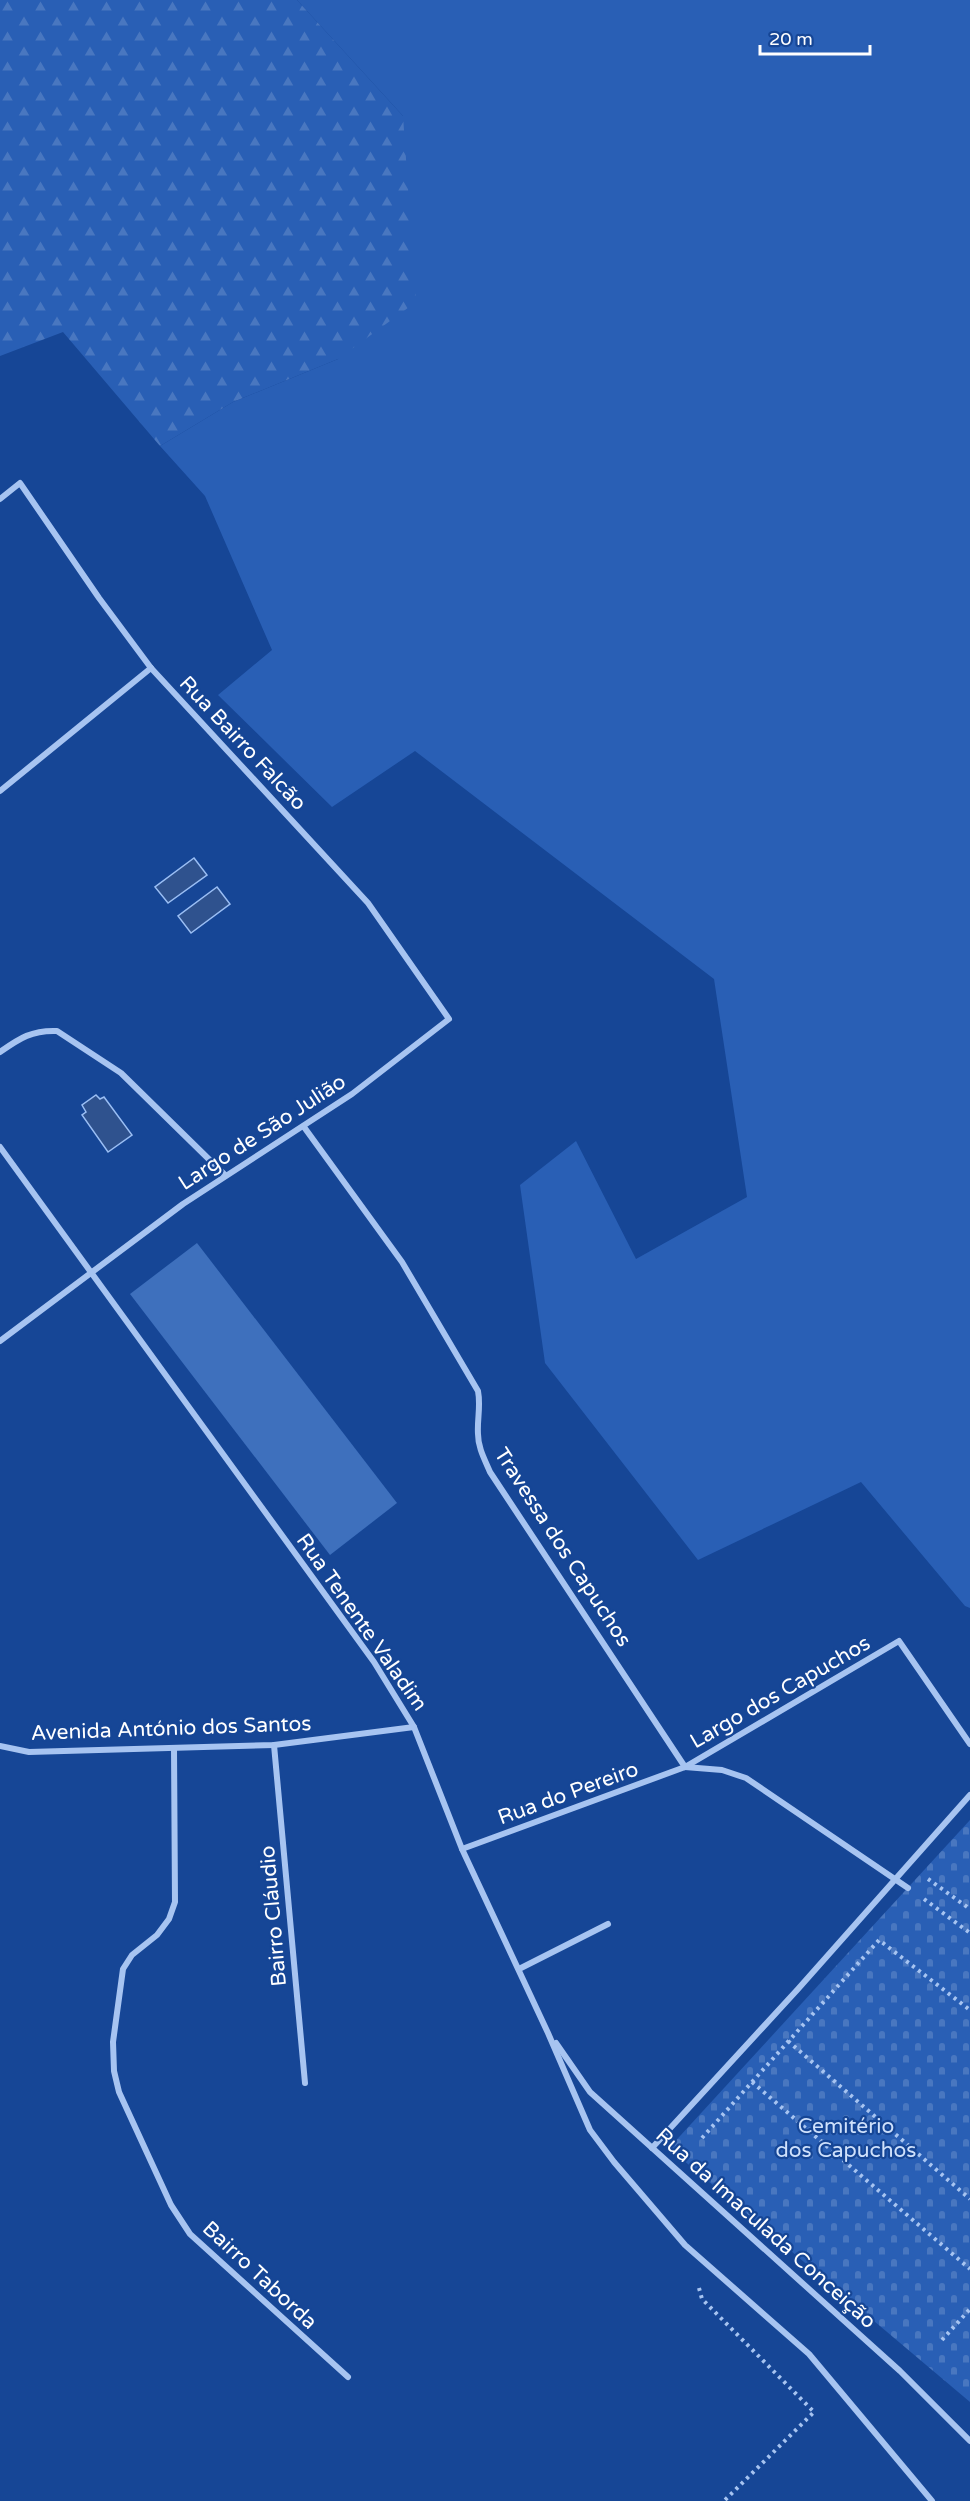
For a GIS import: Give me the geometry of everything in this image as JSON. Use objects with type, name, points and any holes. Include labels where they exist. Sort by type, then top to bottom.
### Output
[{"type":"street","name":"Rua Bairro Falcão","points":[[0,499],[20,483],[99,598],[151,668],[368,903],[449,1019]]},
{"type":"street","points":[[0,791],[151,668]]},
{"type":"street","name":"Largo de São Julião","points":[[0,1341],[92,1271],[225,1176],[352,1094],[449,1019]]},
{"type":"street","points":[[0,1052],[26,1035],[57,1031],[121,1073],[225,1176]]},
{"type":"street","name":"Travessa dos Capuchos","points":[[304,1127],[402,1262],[478,1390],[481,1409],[478,1434],[481,1452],[490,1472],[685,1767]]},
{"type":"street","name":"Rua Tenente Valadim","points":[[0,1147],[367,1653],[414,1727],[462,1849],[519,1969],[590,2130],[614,2162],[685,2245],[809,2354],[932,2501]]},
{"type":"street","name":"Largo dos Capuchos","points":[[685,1767],[899,1641],[970,1744]]},
{"type":"street","name":"Avenida António dos Santos","points":[[0,1746],[29,1752],[274,1745],[414,1727]]},
{"type":"street","name":"Bairro Cláudio","points":[[274,1745],[305,2083]]},
{"type":"street","name":"Bairro Taborda","points":[[174,1748],[175,1902],[169,1918],[157,1935],[132,1955],[123,1969],[113,2042],[114,2071],[119,2092],[171,2205],[190,2234],[348,2378]]},
{"type":"street","name":"Largo dos Capuchos","points":[[685,1767],[722,1770],[746,1778],[909,1888]]},
{"type":"street","name":"Rua do Pereiro","points":[[462,1849],[685,1767]]},
{"type":"street","points":[[652,2148],[798,1989],[970,1795]]},
{"type":"street","points":[[519,1969],[608,1924]]},
{"type":"street","name":"Rua da Imaculada Conceição","points":[[548,2033],[590,2092],[900,2371],[970,2441]]},
{"type":"path","points":[[927,1878],[970,1909]]},
{"type":"path","points":[[909,1888],[970,1933]]},
{"type":"path","points":[[702,2138],[879,1940],[970,2010]]},
{"type":"path","points":[[788,2041],[970,2199]]},
{"type":"path","points":[[752,2082],[970,2269]]},
{"type":"path","points":[[685,2245],[702,2299],[814,2412],[724,2501]]},
{"type":"path","points":[[942,2340],[970,2309]]},
{"type":"green space","points":[[0,0],[297,0],[403,116],[416,302],[338,359],[233,402],[160,446],[63,332],[0,356]]},
{"type":"green space","points":[[297,0],[970,0],[970,1608],[965,1606],[861,1482],[698,1560],[545,1363],[520,1185],[576,1141],[636,1259],[747,1197],[714,979],[415,751],[332,807],[218,695],[272,650],[205,496],[160,446],[233,402],[338,359],[403,116]]},
{"type":"green space","name":"Cemitério dos Capuchos","points":[[970,1820],[970,2402],[669,2148]]},
{"type":"shaded area","points":[[194,858],[207,875],[168,903],[155,887]]},
{"type":"shaded area","points":[[217,887],[230,904],[191,933],[178,916]]},
{"type":"shaded area","points":[[96,1095],[100,1099],[104,1097],[132,1135],[108,1152],[82,1115],[86,1112],[82,1105]]},
{"type":"building","points":[[197,1243],[397,1503],[330,1555],[130,1294]]}]
